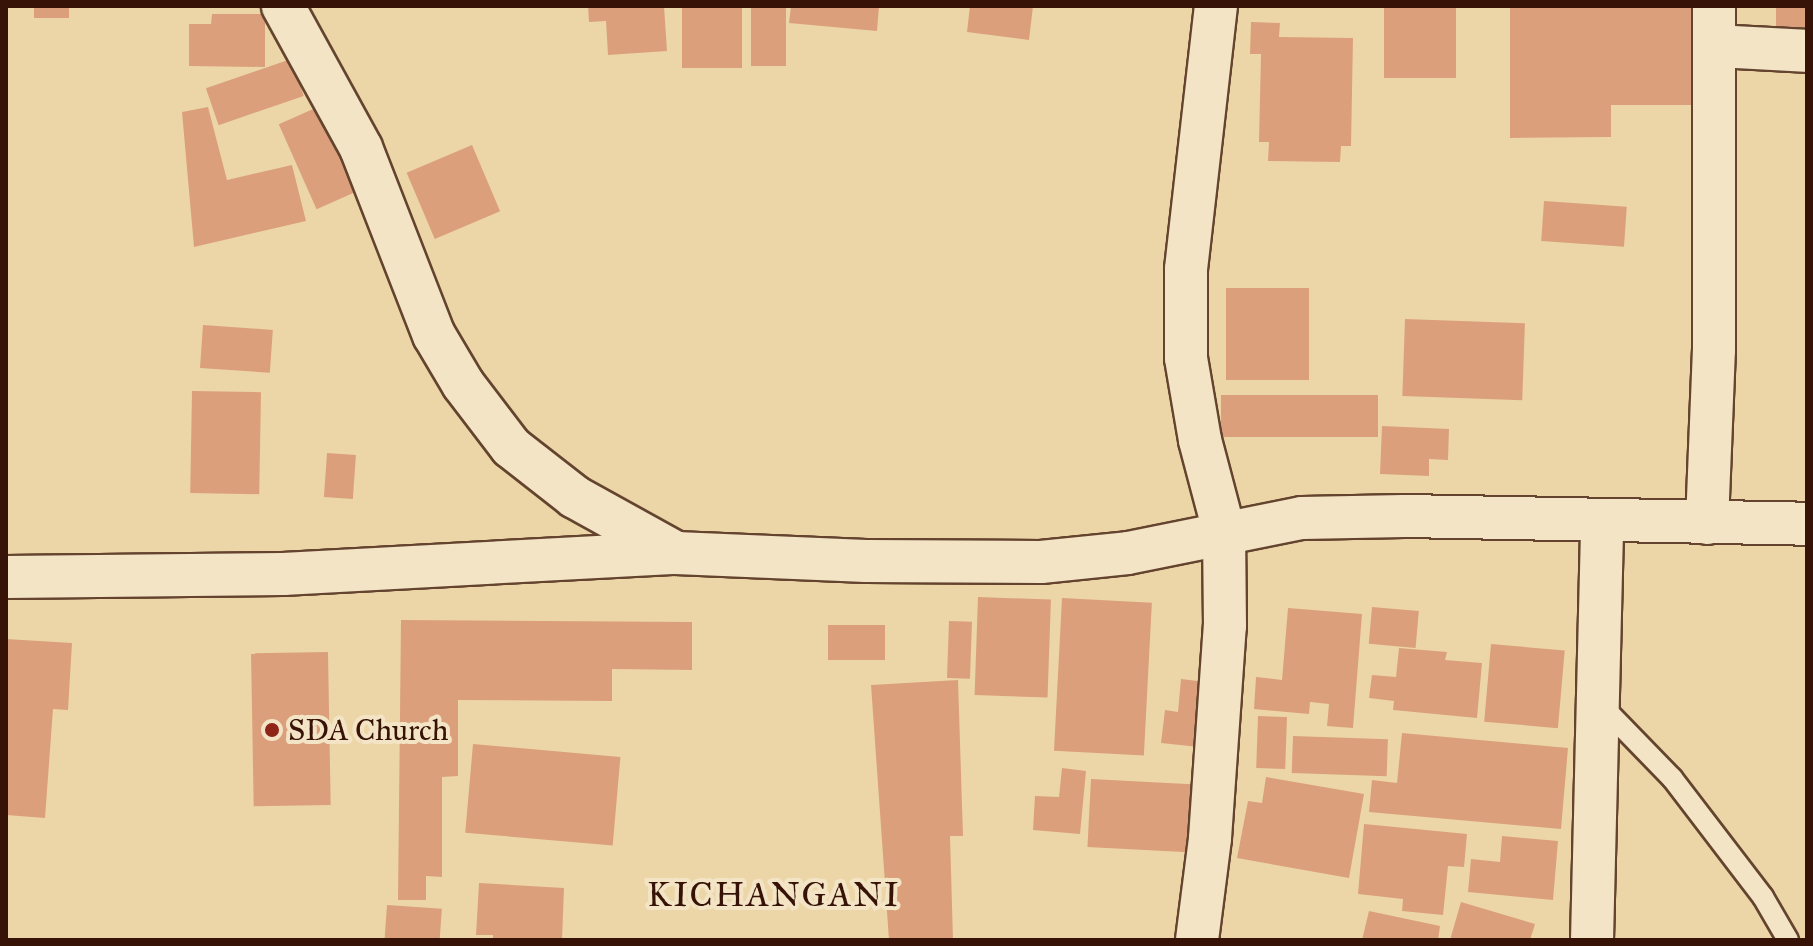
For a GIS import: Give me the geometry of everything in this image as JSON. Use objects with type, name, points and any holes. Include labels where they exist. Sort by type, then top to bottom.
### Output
[{"type":"street","points":[[283,6],[361,148],[434,335],[463,384],[511,447],[575,497],[676,553]]},
{"type":"street","points":[[1197,940],[1210,838],[1225,626],[1224,531],[1200,440],[1186,358],[1186,269],[1216,6]]},
{"type":"street","points":[[1707,523],[1714,350],[1715,26],[1807,51]]},
{"type":"street","points":[[6,577],[283,574],[676,553],[866,561],[1041,562],[1128,553],[1224,531],[1302,518],[1404,516],[1807,524]]},
{"type":"street","points":[[1592,940],[1602,521]]},
{"type":"lane","points":[[1599,703],[1672,778],[1763,897],[1788,940]]},
{"type":"building","points":[[34,6],[69,6],[69,18],[34,18]]},
{"type":"building","points":[[588,6],[664,6],[667,51],[608,55],[606,21],[589,22]]},
{"type":"building","points":[[682,6],[742,6],[742,68],[682,68]]},
{"type":"building","points":[[751,6],[786,6],[786,66],[751,66]]},
{"type":"building","points":[[791,6],[879,6],[877,31],[789,23]]},
{"type":"building","points":[[970,6],[1033,6],[1029,40],[967,32]]},
{"type":"building","points":[[1384,6],[1456,6],[1456,78],[1384,78]]},
{"type":"building","points":[[1510,6],[1691,6],[1691,105],[1611,105],[1611,137],[1510,138]]},
{"type":"building","points":[[1776,6],[1807,6],[1807,32],[1776,32]]},
{"type":"building","points":[[212,14],[265,14],[265,67],[189,66],[189,24],[211,24]]},
{"type":"building","points":[[1251,22],[1280,23],[1279,37],[1353,38],[1351,146],[1341,146],[1340,162],[1268,161],[1269,142],[1259,142],[1261,54],[1250,54]]},
{"type":"building","points":[[291,59],[304,96],[219,125],[206,88]]},
{"type":"building","points":[[329,102],[367,187],[317,209],[279,124]]},
{"type":"building","points":[[208,107],[227,180],[292,165],[306,221],[194,247],[182,112]]},
{"type":"building","points":[[472,145],[500,211],[435,239],[407,173]]},
{"type":"building","points":[[1544,201],[1627,207],[1624,247],[1541,241]]},
{"type":"building","points":[[1226,288],[1309,288],[1309,380],[1226,380]]},
{"type":"building","points":[[1405,319],[1525,323],[1522,400],[1402,396]]},
{"type":"building","points":[[203,325],[273,330],[270,373],[200,368]]},
{"type":"building","points":[[192,391],[261,392],[259,494],[190,493]]},
{"type":"building","points":[[1221,395],[1378,395],[1378,437],[1221,437]]},
{"type":"building","points":[[1382,426],[1449,429],[1448,460],[1429,459],[1429,476],[1380,474]]},
{"type":"building","points":[[327,453],[356,455],[353,499],[324,497]]},
{"type":"building","points":[[978,597],[1051,600],[1048,697],[975,695]]},
{"type":"building","points":[[1062,598],[1152,603],[1144,756],[1054,751]]},
{"type":"building","points":[[1372,607],[1419,611],[1416,648],[1369,644]]},
{"type":"building","points":[[1288,608],[1362,614],[1353,728],[1327,726],[1329,704],[1310,702],[1309,714],[1254,709],[1256,677],[1282,680]]},
{"type":"building","points":[[401,620],[692,622],[692,670],[612,669],[612,701],[458,700],[458,776],[442,777],[442,877],[426,876],[426,900],[398,900]]},
{"type":"building","points":[[949,621],[972,622],[970,679],[947,678]]},
{"type":"building","points":[[828,625],[885,625],[885,660],[828,660]]},
{"type":"building","points":[[6,639],[72,643],[68,710],[53,709],[45,818],[6,815]]},
{"type":"building","points":[[1491,644],[1565,650],[1558,728],[1484,722]]},
{"type":"building","points":[[1399,648],[1447,652],[1445,660],[1482,663],[1477,718],[1393,710],[1394,701],[1369,698],[1372,675],[1396,677]]},
{"type":"building","points":[[328,652],[331,805],[254,806],[251,653]]},
{"type":"building","points":[[1181,679],[1215,683],[1208,748],[1161,743],[1165,710],[1178,712]]},
{"type":"building","points":[[958,680],[963,836],[950,836],[953,940],[889,940],[871,685]]},
{"type":"building","points":[[1258,716],[1287,717],[1285,769],[1256,768]]},
{"type":"building","points":[[1402,733],[1568,748],[1561,829],[1369,812],[1372,780],[1397,783]]},
{"type":"building","points":[[1293,736],[1388,739],[1387,776],[1292,773]]},
{"type":"building","points":[[473,744],[620,757],[613,846],[465,833]]},
{"type":"building","points":[[1062,768],[1086,771],[1080,834],[1033,830],[1035,796],[1059,797]]},
{"type":"building","points":[[1266,777],[1364,794],[1349,878],[1237,858],[1248,801],[1262,803]]},
{"type":"building","points":[[1091,779],[1192,784],[1188,852],[1087,847]]},
{"type":"building","points":[[1364,824],[1467,834],[1464,867],[1448,866],[1443,915],[1402,911],[1403,899],[1358,894]]},
{"type":"building","points":[[1502,836],[1558,841],[1553,900],[1468,892],[1471,859],[1500,862]]},
{"type":"building","points":[[479,883],[564,888],[562,940],[493,940],[493,935],[476,935]]},
{"type":"building","points":[[1461,902],[1535,924],[1530,940],[1450,940]]},
{"type":"building","points":[[387,905],[442,909],[440,940],[385,940]]},
{"type":"building","points":[[1369,911],[1440,926],[1438,940],[1362,940]]},
{"type":"place","name":"SDA Church","points":[[272,730]]},
{"type":"district","name":"KICHANGANI","points":[[774,895]]}]
